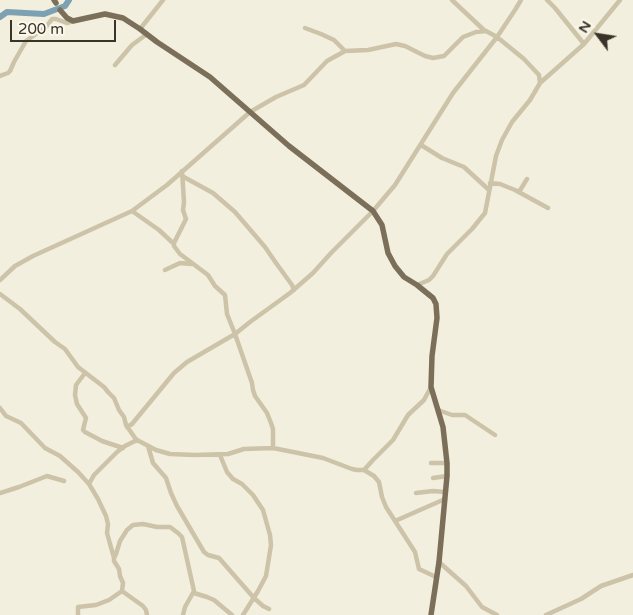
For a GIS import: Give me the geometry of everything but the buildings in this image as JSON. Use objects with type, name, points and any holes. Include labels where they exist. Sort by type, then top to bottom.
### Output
[{"type":"main road","points":[[60,10],[67,18],[73,21],[105,14],[123,18],[210,77],[289,146],[373,211],[382,225],[388,253],[395,266],[404,277],[417,284],[433,298],[437,308],[437,318],[432,356],[431,386],[443,427],[447,476],[439,562],[430,615]]},
{"type":"street","points":[[140,29],[163,0]]},
{"type":"street","points":[[452,0],[486,31],[497,37],[519,55],[537,72],[540,82]]},
{"type":"street","points":[[127,426],[132,424],[174,373],[187,362],[236,334],[294,290],[373,211],[395,185],[453,93],[497,37],[520,0]]},
{"type":"street","points":[[547,0],[584,44]]},
{"type":"street","points":[[417,284],[429,280],[433,276],[447,254],[485,213],[496,156],[502,140],[540,82],[584,44],[620,0]]},
{"type":"street","points":[[55,2],[60,10]]},
{"type":"street","points":[[0,76],[8,73],[26,41],[46,27],[52,19],[67,23],[73,21]]},
{"type":"street","points":[[305,28],[334,40],[345,51]]},
{"type":"street","points":[[0,280],[15,266],[33,256],[132,211],[182,173],[250,112],[276,97],[304,85],[327,61],[345,51],[368,50],[396,44],[433,58],[444,56],[463,37],[476,32],[486,31]]},
{"type":"street","points":[[115,64],[132,46],[147,34]]},
{"type":"street","points":[[421,145],[442,158],[464,167],[489,190]]},
{"type":"street","points":[[174,246],[186,219],[183,210],[182,173]]},
{"type":"street","points":[[182,173],[235,212],[265,247],[294,290]]},
{"type":"street","points":[[519,192],[528,179]]},
{"type":"street","points":[[490,183],[500,184],[519,192],[548,208]]},
{"type":"street","points":[[132,211],[160,230],[174,244],[180,254],[208,274],[215,286],[225,295],[227,314],[236,334],[255,396],[272,423],[273,448]]},
{"type":"street","points":[[165,270],[180,263],[192,264]]},
{"type":"street","points":[[0,294],[10,300],[65,349],[76,366],[103,386],[114,398],[127,426],[137,440],[156,450],[170,454],[220,455],[244,449],[273,448],[334,461],[357,470],[364,470],[374,476],[379,482],[384,502],[415,552],[419,568],[436,577]]},
{"type":"street","points":[[85,373],[76,385],[74,395],[77,404],[86,418],[83,430],[102,441],[123,448]]},
{"type":"street","points":[[364,470],[393,440],[409,414],[424,400],[431,386]]},
{"type":"street","points":[[0,408],[6,416],[21,423],[45,448],[60,456],[78,472],[98,498],[106,516],[108,524],[106,534],[123,583],[122,591],[109,600],[96,605],[78,607],[78,615]]},
{"type":"street","points":[[438,410],[452,415],[466,415],[495,435]]},
{"type":"street","points":[[89,484],[94,475],[123,448],[137,440]]},
{"type":"street","points":[[148,446],[153,463],[166,478],[177,506],[204,552],[220,559],[254,598],[269,609]]},
{"type":"street","points":[[220,455],[227,472],[253,495],[263,510],[270,535],[271,545],[266,576],[244,615]]},
{"type":"street","points":[[431,463],[447,463]]},
{"type":"street","points":[[0,493],[47,476],[64,481]]},
{"type":"street","points":[[433,478],[447,476]]},
{"type":"street","points":[[416,492],[435,490],[445,496]]},
{"type":"street","points":[[396,520],[445,496]]},
{"type":"street","points":[[114,558],[122,536],[133,525],[143,524],[170,527],[178,533],[182,537],[194,593],[187,603],[183,615]]},
{"type":"street","points":[[439,562],[466,586],[480,604],[497,615]]},
{"type":"street","points":[[546,615],[581,599],[601,586],[633,575]]},
{"type":"street","points":[[122,591],[140,604],[146,613]]},
{"type":"street","points":[[194,593],[214,600],[232,615]]},
{"type":"waterway","points":[[0,17],[7,12],[44,14],[65,6],[69,0]]}]
